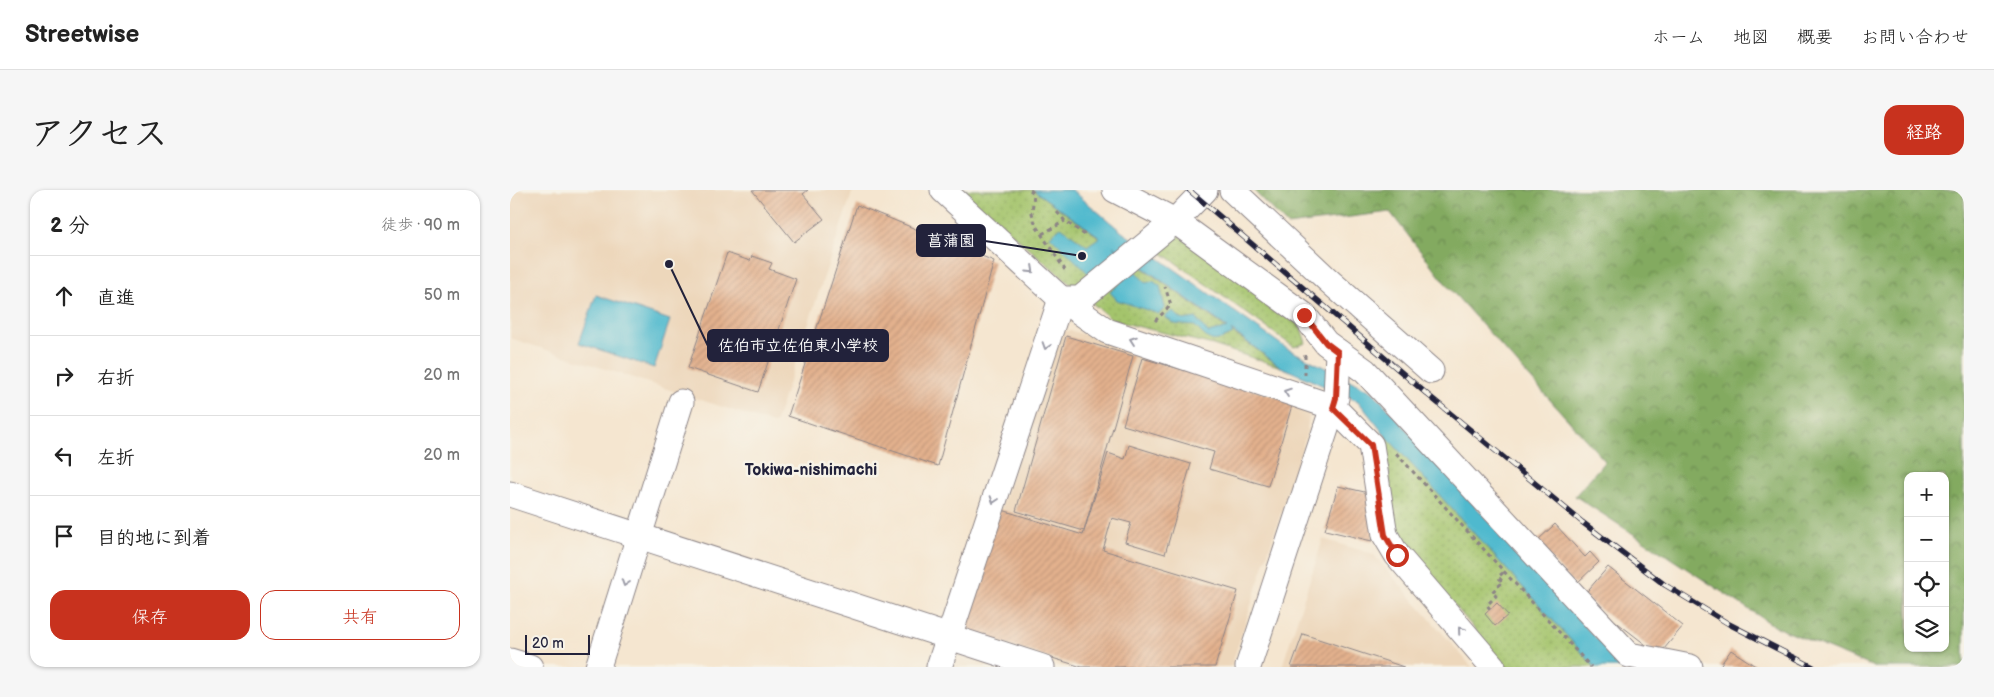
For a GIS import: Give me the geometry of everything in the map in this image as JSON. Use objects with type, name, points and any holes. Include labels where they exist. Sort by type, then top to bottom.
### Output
[{"type":"street","points":[[943,190],[1107,331],[1335,403],[1371,445],[1385,535],[1397,555],[1493,667]]},
{"type":"street","points":[[1115,190],[1304,315],[1326,343],[1365,371],[1629,654],[1690,667]]},
{"type":"street","points":[[939,667],[1071,299],[1167,226],[1205,190]]},
{"type":"street","points":[[1232,190],[1328,280],[1431,371]]},
{"type":"street","points":[[1248,667],[1335,403],[1338,352]]},
{"type":"street","points":[[598,667],[681,402]]},
{"type":"street","points":[[510,494],[1042,667]]},
{"type":"street","points":[[510,660],[530,667]]},
{"type":"path","points":[[1030,190],[1034,193],[1032,213],[1036,226],[1064,266],[1067,275]]},
{"type":"path","points":[[1058,212],[1064,221],[1088,237]]},
{"type":"path","points":[[1042,234],[1064,221]]},
{"type":"path","points":[[1155,321],[1171,305],[1164,286]]},
{"type":"path","points":[[1305,380],[1306,349]]},
{"type":"path","points":[[1406,461],[1591,667]]},
{"type":"path","points":[[1490,609],[1487,605],[1496,596],[1492,592],[1503,582],[1498,577],[1505,571]]},
{"type":"shaded area","points":[[510,190],[853,190],[775,424],[510,338]]},
{"type":"shaded area","points":[[1062,331],[1072,331],[1298,400],[1310,412],[1306,435],[1231,667],[1065,667],[958,634]]},
{"type":"shaded area","points":[[1323,539],[1373,554],[1472,667],[1282,667]]},
{"type":"shaded area","points":[[950,649],[1003,667],[945,667]]},
{"type":"green space","points":[[961,190],[1033,190],[1281,367],[1213,345],[1112,320]]},
{"type":"green space","points":[[1253,190],[1964,190],[1964,667],[1874,667],[1776,627],[1575,496],[1605,461],[1449,288],[1390,212],[1287,225]]},
{"type":"green space","points":[[1178,235],[1300,325],[1306,343],[1294,347],[1158,250]]},
{"type":"green space","points":[[1385,435],[1595,667],[1506,667],[1396,535]]},
{"type":"water","points":[[1033,190],[1072,190],[1122,232],[1286,348],[1373,392],[1547,586],[1612,655],[1609,656],[1619,667],[1595,667],[1385,435],[1358,401],[1281,367],[1231,330],[1233,334],[1212,340],[1195,326],[1175,324],[1165,317],[1172,311],[1183,320],[1196,318],[1208,333],[1228,328],[1113,246],[1119,253],[1092,277],[1050,236],[1061,227],[1087,246],[1100,237]]},
{"type":"water","points":[[1134,270],[1146,283],[1153,281],[1160,286],[1165,308],[1159,314],[1117,300],[1110,292]]},
{"type":"water","points":[[596,295],[670,320],[654,368],[579,343]]},
{"type":"building","points":[[752,190],[808,190],[803,194],[824,219],[794,242]]},
{"type":"building","points":[[857,205],[994,261],[938,466],[788,416]]},
{"type":"building","points":[[727,253],[750,261],[752,256],[772,263],[769,269],[796,279],[758,392],[688,368]]},
{"type":"building","points":[[1066,336],[1133,356],[1084,531],[1016,511]]},
{"type":"building","points":[[1142,358],[1293,402],[1268,486],[1209,469],[1214,452],[1123,425]]},
{"type":"building","points":[[1129,445],[1191,464],[1165,554],[1125,542],[1131,523],[1112,518],[1103,550],[1238,591],[1215,667],[1082,667],[963,631],[999,509],[1083,535],[1108,453],[1125,459]]},
{"type":"building","points":[[1338,486],[1369,493],[1377,523],[1372,541],[1325,530]]},
{"type":"building","points":[[1555,524],[1585,557],[1590,552],[1599,562],[1575,585],[1536,542]]},
{"type":"building","points":[[1608,567],[1683,626],[1659,655],[1583,596]]},
{"type":"building","points":[[1497,603],[1508,615],[1495,626],[1485,614]]},
{"type":"building","points":[[1303,634],[1404,667],[1291,667]]},
{"type":"building","points":[[1731,650],[1757,667],[1719,667]]},
{"type":"railway","points":[[1189,190],[1428,395],[1582,522],[1665,585],[1729,624],[1813,667]]},
{"type":"place","name":"菖蒲園","points":[[1082,256]]},
{"type":"place","name":"佐伯市立佐伯東小学校","points":[[669,264]]},
{"type":"district","name":"Tokiwa-nishimachi","points":[[811,470]]},
{"type":"route","points":[[1304,315],[1326,343],[1338,352],[1336,398],[1333,408],[1371,445],[1385,535],[1397,555]]}]
